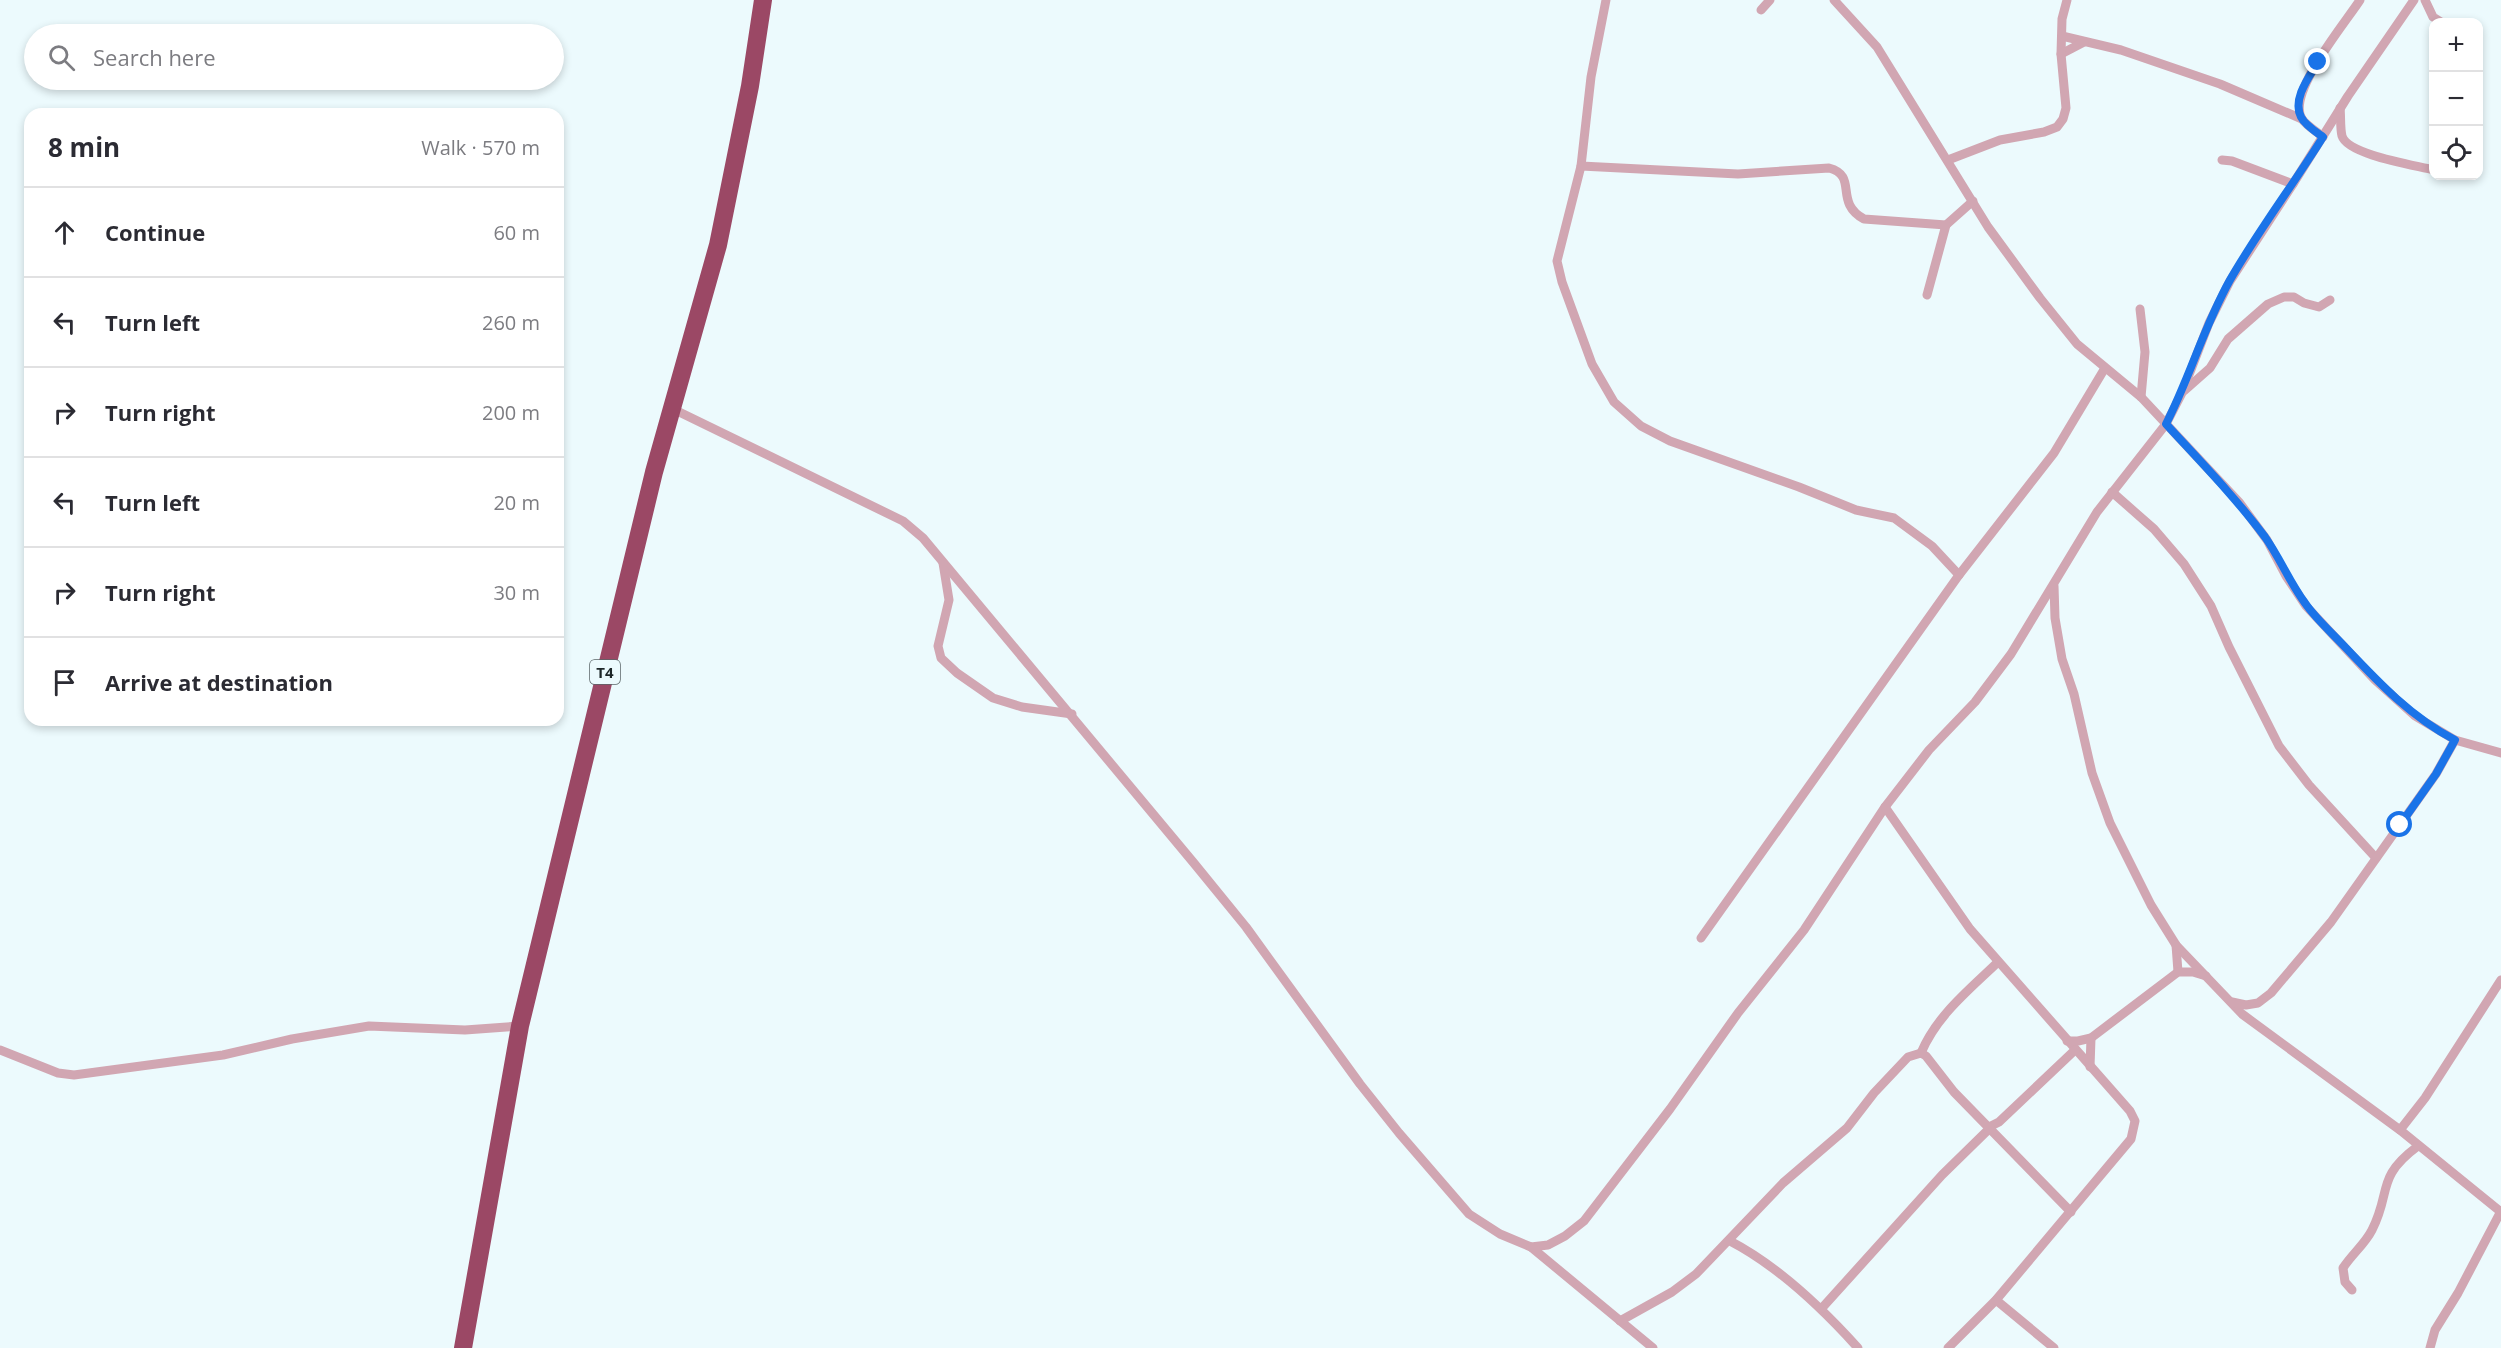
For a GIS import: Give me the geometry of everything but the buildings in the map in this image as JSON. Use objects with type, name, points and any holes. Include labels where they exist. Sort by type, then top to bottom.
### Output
[{"type":"highway","name":"T4","points":[[463,1348],[520,1026],[654,472],[718,245],[750,86],[763,0]]},
{"type":"street","points":[[1606,0],[1591,77],[1581,166],[1557,261],[1562,282],[1592,364],[1614,402],[1641,426],[1670,441],[1856,510],[1894,518],[1932,546],[1959,575]]},
{"type":"street","points":[[1761,10],[1770,0]]},
{"type":"street","points":[[1834,0],[1876,47],[1996,237],[2058,321],[2077,344],[2141,397],[2239,502],[2267,540],[2286,576],[2306,606],[2375,680],[2415,716],[2431,728],[2455,740],[2501,753]]},
{"type":"street","points":[[1948,160],[2000,140],[2044,132],[2056,127],[2064,119],[2066,108],[2061,54],[2067,0]]},
{"type":"street","points":[[2302,119],[2299,107],[2306,83],[2360,0]]},
{"type":"street","points":[[1531,1246],[1548,1245],[1565,1236],[1584,1221],[1670,1109],[1738,1013],[1804,930],[1885,807],[1929,750],[1993,680],[2054,586],[2088,527],[2112,492],[2166,424],[2182,393],[2209,323],[2230,280],[2294,184],[2340,108],[2414,0]]},
{"type":"street","points":[[2425,0],[2435,18]]},
{"type":"street","points":[[2062,36],[2121,50],[2220,84],[2302,119],[2323,137]]},
{"type":"street","points":[[2061,54],[2084,42]]},
{"type":"street","points":[[2340,108],[2342,136],[2346,141],[2378,157],[2429,169]]},
{"type":"street","points":[[2222,160],[2232,161],[2294,184]]},
{"type":"street","points":[[1581,166],[1738,174],[1829,168],[1842,174],[1846,181],[1848,205],[1854,213],[1864,219],[1946,225]]},
{"type":"street","points":[[1927,295],[1946,225],[1973,201]]},
{"type":"street","points":[[2182,393],[2210,368],[2228,339],[2268,304],[2284,297],[2294,297],[2319,308],[2330,300]]},
{"type":"street","points":[[2140,309],[2145,352],[2141,397]]},
{"type":"street","points":[[1701,938],[1959,575],[2054,453],[2105,368]]},
{"type":"street","points":[[673,410],[903,521],[923,538],[1072,714],[1246,927],[1360,1084],[1469,1214],[1500,1234],[1531,1246],[1653,1348]]},
{"type":"street","points":[[2112,492],[2154,529],[2184,564],[2211,606],[2279,746],[2309,785],[2376,858]]},
{"type":"street","points":[[943,560],[949,600],[947,616],[939,639],[941,658],[957,673],[993,699],[1022,707],[1072,714]]},
{"type":"street","points":[[2054,586],[2055,618],[2062,658],[2074,694],[2092,773],[2110,823],[2151,905],[2176,945],[2254,1024],[2286,1045],[2400,1130],[2501,1211],[2458,1293],[2435,1330],[2430,1348]]},
{"type":"street","points":[[2232,1002],[2247,1005],[2258,1003],[2271,993],[2331,922],[2436,774],[2455,740]]},
{"type":"street","points":[[1885,807],[1951,904],[1998,962],[2130,1111],[2135,1121],[2131,1139],[2071,1212],[1996,1299],[1948,1348]]},
{"type":"street","points":[[2176,945],[2178,972]]},
{"type":"street","points":[[1620,1322],[1672,1292],[1696,1274],[1730,1241],[1751,1214],[1847,1128],[1874,1093],[1908,1057],[1921,1053],[1932,1028],[1998,962]]},
{"type":"street","points":[[2067,1041],[2091,1038],[2178,972],[2193,972],[2208,977]]},
{"type":"street","points":[[2400,1130],[2425,1098],[2501,980]]},
{"type":"street","points":[[0,1050],[58,1073],[74,1075],[223,1055],[292,1038],[369,1026],[465,1030],[520,1026]]},
{"type":"street","points":[[2090,1067],[2091,1038]]},
{"type":"street","points":[[1822,1308],[1942,1175],[1989,1127],[2007,1115],[2075,1050]]},
{"type":"street","points":[[1921,1053],[1931,1061],[1954,1092],[2071,1212]]},
{"type":"street","points":[[2352,1290],[2345,1282],[2343,1268],[2373,1228],[2391,1170],[2418,1146]]},
{"type":"street","points":[[1730,1241],[1745,1249],[1822,1308],[1858,1348]]},
{"type":"street","points":[[1996,1299],[2054,1348]]},
{"type":"route","points":[[2318,62],[2300,96],[2299,107],[2302,119],[2323,137],[2230,280],[2209,323],[2182,393],[2166,424],[2239,502],[2267,540],[2286,576],[2306,606],[2375,680],[2415,716],[2431,728],[2455,740],[2436,774],[2400,825]]}]
